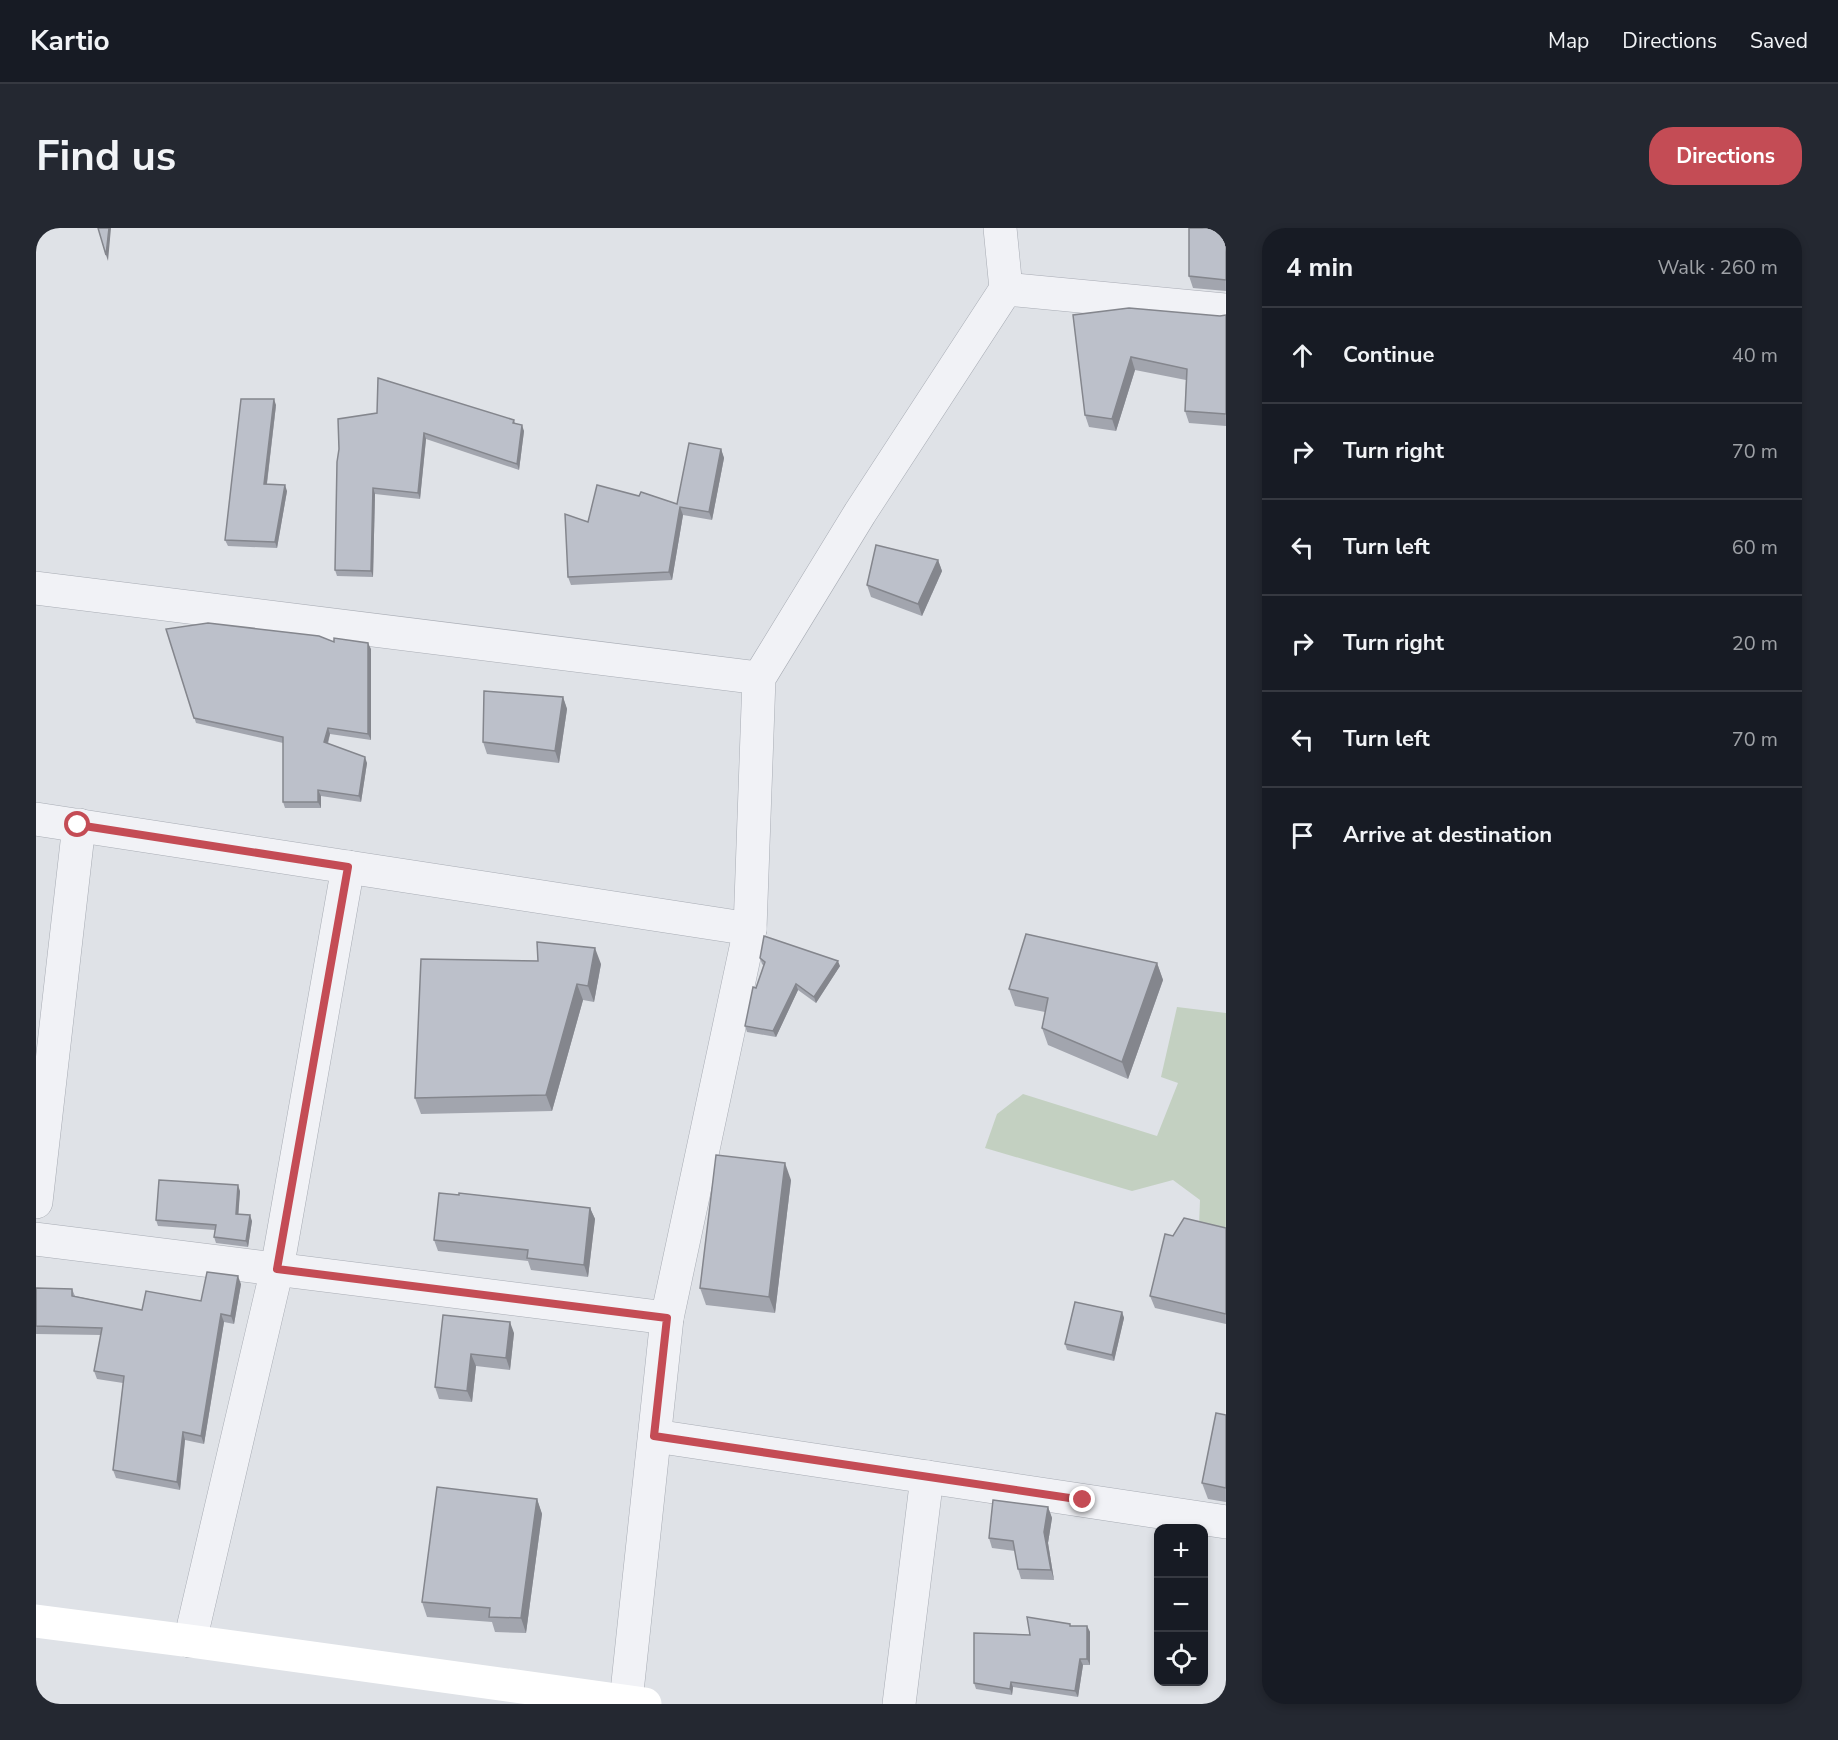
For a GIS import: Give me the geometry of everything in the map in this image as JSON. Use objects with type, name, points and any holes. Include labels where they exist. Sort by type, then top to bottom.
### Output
[{"type":"street","points":[[36,1621],[635,1703],[654,1436],[667,1318],[750,929],[759,678],[860,513],[1006,289],[1000,228]]},
{"type":"street","points":[[1006,289],[1226,310]]},
{"type":"street","points":[[36,588],[759,678]]},
{"type":"street","points":[[36,819],[750,929]]},
{"type":"street","points":[[36,1202],[78,825]]},
{"type":"street","points":[[190,1641],[277,1269],[348,867]]},
{"type":"street","points":[[36,1239],[667,1318]]},
{"type":"street","points":[[654,1436],[1226,1522]]},
{"type":"street","points":[[898,1704],[927,1477]]},
{"type":"green space","points":[[1177,1007],[1226,1013],[1226,1232],[1199,1226],[1200,1200],[1173,1180],[1132,1191],[985,1148],[997,1114],[1023,1094],[1157,1136],[1178,1083],[1161,1077]]},
{"type":"building","points":[[98,228],[109,228],[106,255]]},
{"type":"building","points":[[1189,228],[1226,228],[1226,280],[1189,276]]},
{"type":"building","points":[[1129,308],[1226,315],[1226,414],[1185,411],[1187,369],[1131,357],[1112,419],[1085,415],[1073,315]]},
{"type":"building","points":[[378,378],[514,420],[513,423],[522,425],[517,464],[424,433],[418,493],[373,488],[371,571],[335,570],[338,419],[377,413]]},
{"type":"building","points":[[241,399],[274,399],[264,484],[285,485],[275,542],[225,540]]},
{"type":"building","points":[[689,443],[721,449],[709,512],[680,507],[669,572],[568,577],[565,514],[588,522],[597,485],[639,496],[641,492],[677,504]]},
{"type":"building","points":[[876,545],[938,560],[918,604],[867,585]]},
{"type":"building","points":[[208,623],[319,636],[334,642],[334,638],[368,643],[368,734],[328,728],[324,742],[365,757],[359,796],[318,790],[318,802],[283,802],[283,737],[194,718],[166,629]]},
{"type":"building","points":[[484,691],[563,697],[555,751],[483,742]]},
{"type":"building","points":[[1026,934],[1157,963],[1122,1062],[1042,1028],[1048,998],[1009,989]]},
{"type":"building","points":[[764,936],[838,961],[814,997],[796,984],[773,1031],[745,1026],[753,987],[756,988],[765,962],[760,958]]},
{"type":"building","points":[[537,942],[595,948],[588,986],[577,984],[546,1095],[415,1098],[421,959],[538,961]]},
{"type":"building","points":[[716,1155],[785,1163],[769,1297],[700,1288]]},
{"type":"building","points":[[159,1180],[238,1185],[236,1214],[250,1215],[246,1241],[214,1237],[216,1225],[156,1220]]},
{"type":"building","points":[[439,1193],[459,1195],[459,1193],[590,1208],[584,1265],[527,1258],[528,1250],[434,1240]]},
{"type":"building","points":[[1184,1218],[1226,1228],[1226,1314],[1150,1296],[1165,1234],[1173,1236]]},
{"type":"building","points":[[207,1272],[238,1276],[231,1316],[221,1314],[201,1436],[183,1432],[177,1482],[113,1470],[124,1376],[94,1371],[102,1328],[36,1326],[36,1288],[72,1289],[72,1296],[142,1310],[146,1291],[201,1301]]},
{"type":"building","points":[[1075,1302],[1122,1312],[1112,1355],[1065,1344]]},
{"type":"building","points":[[443,1315],[510,1322],[506,1358],[471,1354],[467,1391],[435,1387]]},
{"type":"building","points":[[1216,1413],[1226,1415],[1226,1488],[1202,1483]]},
{"type":"building","points":[[437,1487],[537,1499],[521,1618],[489,1617],[490,1608],[422,1602]]},
{"type":"building","points":[[993,1500],[1048,1507],[1044,1532],[1051,1570],[1018,1569],[1013,1541],[989,1538]]},
{"type":"building","points":[[1027,1617],[1070,1624],[1070,1626],[1087,1626],[1087,1659],[1080,1659],[1075,1691],[1011,1682],[1010,1689],[974,1683],[974,1633],[1030,1635]]},
{"type":"route","points":[[78,825],[348,867],[277,1269],[667,1318],[654,1436],[1083,1500]]}]
